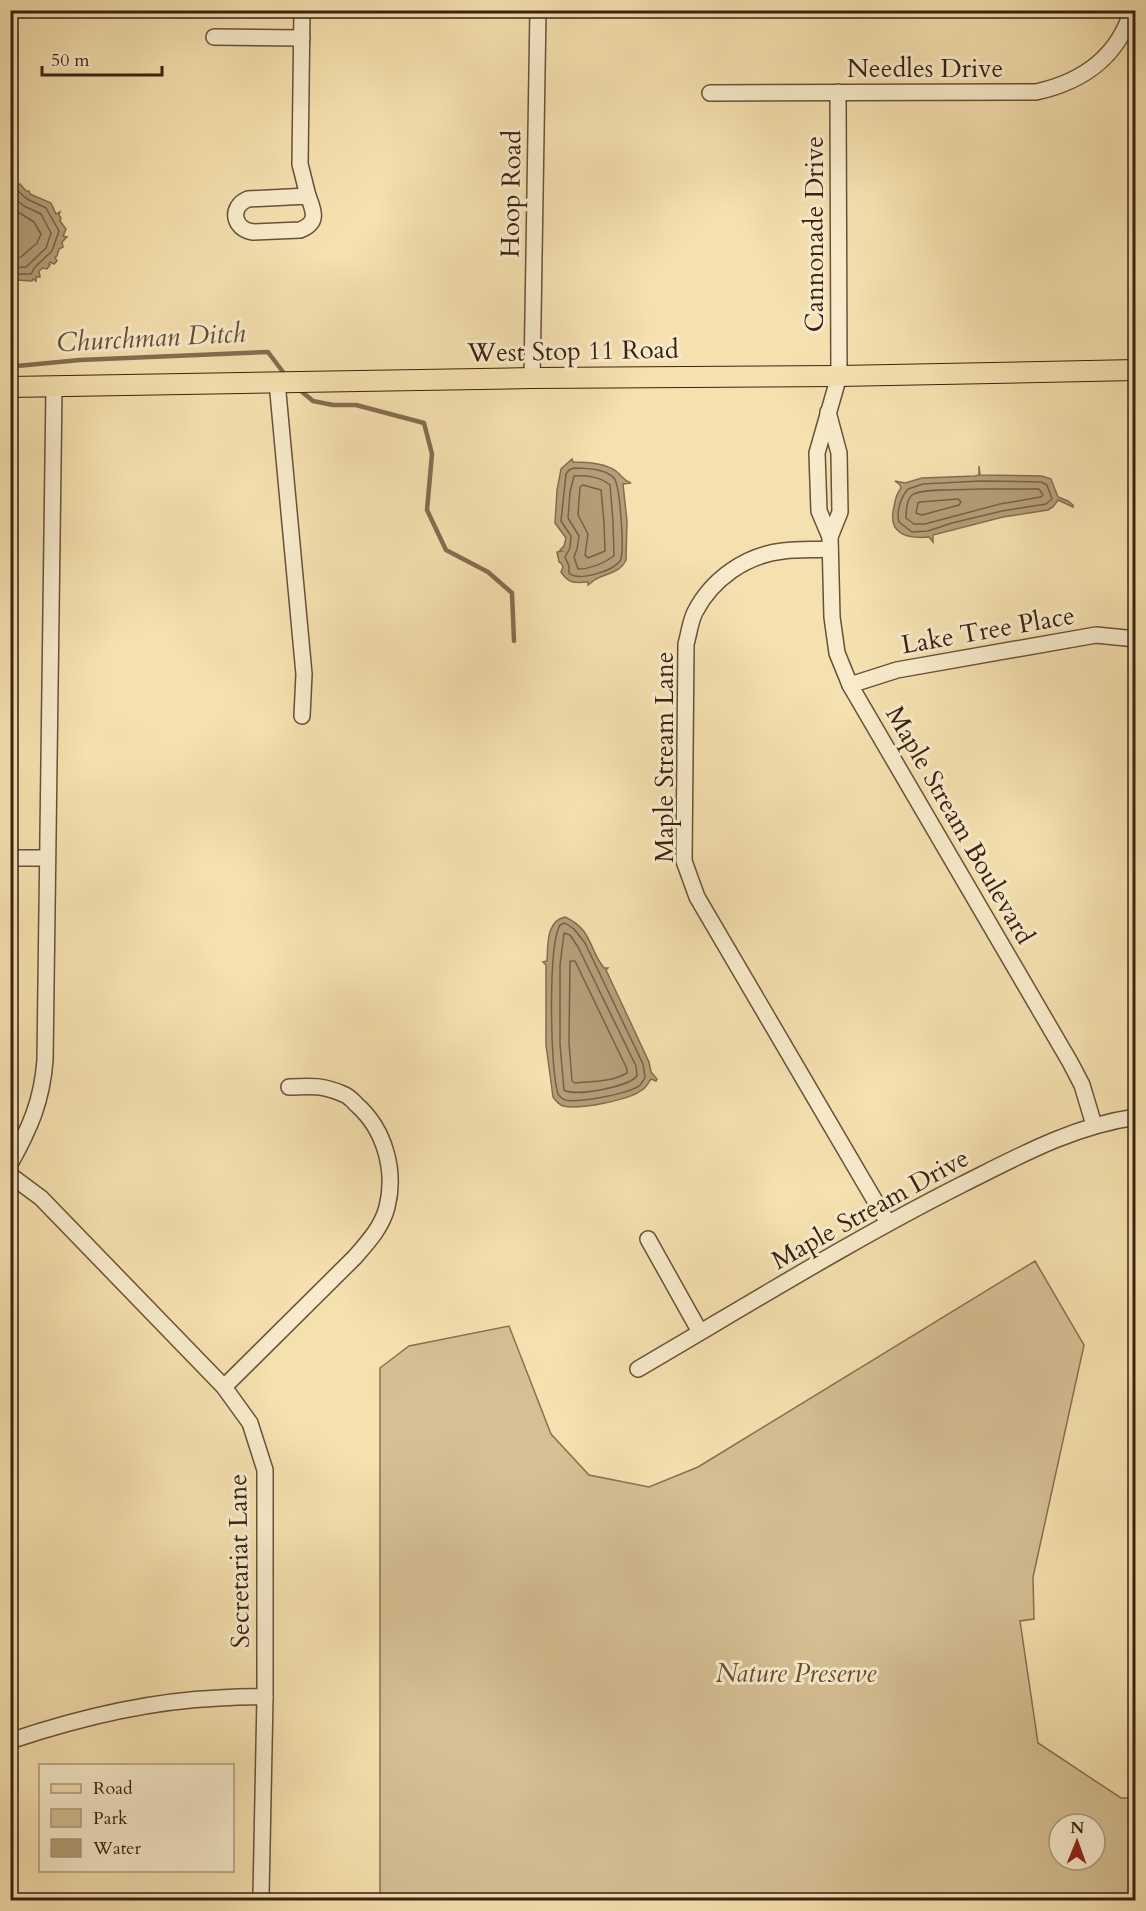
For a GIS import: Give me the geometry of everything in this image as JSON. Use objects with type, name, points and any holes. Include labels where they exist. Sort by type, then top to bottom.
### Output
[{"type":"main road","name":"West Stop 11 Road","points":[[10,387],[1136,370]]},
{"type":"street","points":[[302,10],[300,164],[314,214],[312,222],[300,230],[253,232],[246,231],[237,222],[236,216],[242,202],[308,196]]},
{"type":"street","name":"Hoop Road","points":[[532,378],[538,10]]},
{"type":"street","name":"Needles Drive","points":[[710,93],[1036,92],[1063,85],[1085,74],[1103,60],[1121,36],[1132,10]]},
{"type":"street","points":[[214,38],[302,38]]},
{"type":"street","name":"Cannonade Drive","points":[[838,92],[839,376]]},
{"type":"street","name":"Maple Stream Boulevard","points":[[839,376],[817,453],[819,511],[830,543],[832,617],[837,653],[850,685],[1070,1062],[1082,1085],[1094,1125]]},
{"type":"street","points":[[277,382],[304,674],[302,716]]},
{"type":"street","points":[[10,1164],[33,1121],[44,1076],[54,387]]},
{"type":"street","name":"Maple Stream Boulevard","points":[[828,412],[839,453],[840,512],[830,543]]},
{"type":"street","name":"Maple Stream Lane","points":[[830,543],[755,557],[730,571],[709,591],[694,614],[686,644],[684,861],[697,897],[888,1223]]},
{"type":"street","name":"Lake Tree Place","points":[[850,685],[897,670],[1096,635],[1136,639]]},
{"type":"street","points":[[10,858],[47,858]]},
{"type":"street","points":[[224,1387],[375,1235],[387,1207],[390,1177],[385,1147],[367,1114],[346,1094],[318,1085],[289,1087]]},
{"type":"street","name":"Maple Stream Drive","points":[[638,1369],[888,1223],[1024,1153],[1094,1125],[1136,1117]]},
{"type":"street","name":"Secretariat Lane","points":[[10,1175],[41,1198],[224,1387],[250,1423],[265,1470],[265,1697],[261,1895],[259,1900]]},
{"type":"street","points":[[648,1239],[700,1332]]},
{"type":"street","points":[[10,1741],[60,1724],[133,1707],[191,1699],[265,1697]]},
{"type":"green space","name":"Nature Preserve","points":[[1035,1261],[1084,1345],[1033,1577],[1034,1619],[1020,1621],[1038,1743],[1121,1798],[1135,1798],[1135,1900],[380,1900],[380,1368],[409,1346],[509,1326],[551,1434],[589,1475],[649,1487],[698,1467]]},
{"type":"water","points":[[11,176],[12,178],[14,176],[18,184],[30,194],[51,203],[56,214],[60,212],[60,221],[66,229],[63,236],[67,237],[55,257],[57,261],[54,264],[50,262],[47,269],[43,268],[39,271],[40,277],[36,277],[36,281],[33,279],[32,281],[16,280],[11,283]]},
{"type":"water","points":[[572,459],[573,462],[606,466],[631,483],[623,484],[627,521],[626,560],[617,570],[588,585],[588,582],[573,582],[564,576],[557,552],[562,551],[560,550],[566,538],[555,523],[557,490],[561,469]]},
{"type":"water","points":[[979,466],[980,475],[1042,476],[1051,479],[1058,497],[1068,501],[1073,507],[1058,500],[1048,510],[1003,517],[933,535],[933,542],[929,537],[906,536],[896,529],[893,516],[896,497],[901,488],[895,481],[905,483],[922,478],[975,476],[979,475]]},
{"type":"water","points":[[565,917],[581,928],[599,961],[604,968],[608,968],[606,970],[649,1062],[651,1072],[657,1079],[656,1081],[651,1079],[646,1087],[636,1094],[616,1101],[570,1107],[561,1105],[553,1097],[546,1045],[546,965],[543,962],[547,961],[551,928],[559,919]]},
{"type":"waterway","name":"Churchman Ditch","points":[[10,364],[17,366],[80,360],[268,352],[283,372]]},
{"type":"waterway","name":"Churchman Ditch","points":[[301,391],[313,401],[333,405],[356,405],[424,423],[432,454],[427,510],[446,550],[488,572],[512,593],[514,641]]}]
